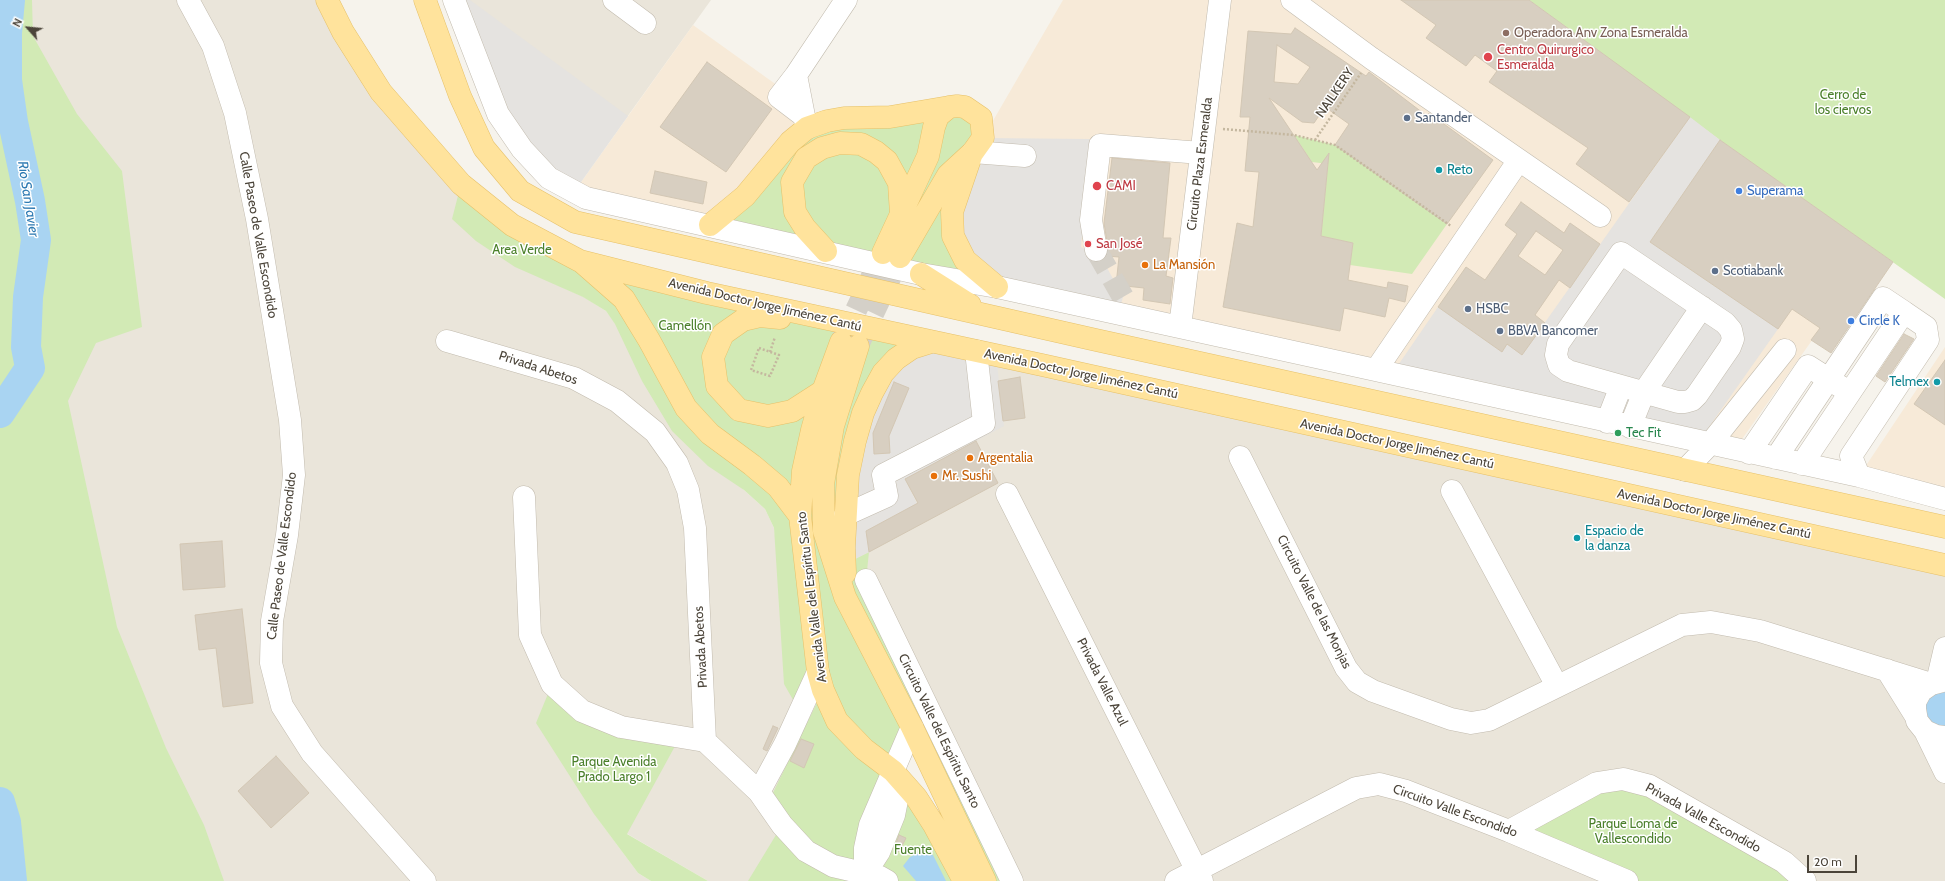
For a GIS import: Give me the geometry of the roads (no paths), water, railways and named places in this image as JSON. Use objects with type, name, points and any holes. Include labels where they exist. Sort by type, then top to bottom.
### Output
[{"type":"main road","name":"Avenida Doctor Jorge Jiménez Cantú","points":[[327,0],[343,32],[381,92],[461,184],[512,225],[580,261],[707,293],[931,342],[976,350],[1945,565]]},
{"type":"main road","points":[[425,0],[460,96],[484,148],[520,191],[574,222],[1945,527]]},
{"type":"main road","points":[[710,225],[745,196],[806,122],[827,121],[844,118],[890,117],[949,107],[965,107],[981,118],[983,138],[973,152],[948,175],[892,255],[901,217],[928,156],[934,127],[938,116],[949,107]]},
{"type":"main road","points":[[826,251],[805,228],[795,212],[792,182],[806,158],[822,148],[840,143],[861,144],[876,152],[887,161],[899,183],[901,217]]},
{"type":"main road","points":[[973,152],[952,212],[953,236],[965,260],[997,287]]},
{"type":"main road","points":[[580,261],[624,299],[649,340],[686,408],[710,434],[752,465],[778,487],[800,516]]},
{"type":"main road","points":[[921,274],[983,313]]},
{"type":"main road","points":[[823,391],[792,410],[768,416],[739,410],[717,386],[713,357],[723,334],[743,320],[760,316],[828,319]]},
{"type":"main road","points":[[845,596],[845,516],[848,475],[855,441],[872,393],[883,373],[896,358],[912,348],[931,342]]},
{"type":"main road","name":"Avenida Valle del Espíritu Santo","points":[[964,881],[934,825],[916,797],[893,771],[864,749],[837,721],[821,681],[800,516],[803,471],[823,391],[850,344],[823,484],[824,531],[845,596],[912,727],[985,881]]},
{"type":"street","name":"Calle Paseo de Valle Escondido","points":[[188,0],[213,46],[235,113],[257,219],[290,420],[294,474],[288,535],[272,621],[271,663],[282,706],[312,753],[425,881]]},
{"type":"street","points":[[454,0],[498,114],[522,149],[549,178],[586,198],[826,251],[921,274],[997,287],[1132,318],[1180,327],[1607,422],[1859,476],[1945,499]]},
{"type":"street","points":[[614,0],[645,22]]},
{"type":"street","points":[[806,122],[796,75],[846,0]]},
{"type":"street","name":"Circuito Plaza Esmeralda","points":[[1180,327],[1220,0]]},
{"type":"street","points":[[1292,0],[1371,58],[1600,216]]},
{"type":"street","points":[[1096,250],[1091,220],[1100,145],[1201,153]]},
{"type":"street","points":[[973,152],[1025,156]]},
{"type":"street","points":[[1376,370],[1520,160]]},
{"type":"street","points":[[1621,253],[1702,307],[1725,323],[1731,330],[1733,339],[1730,348],[1692,400],[1678,402],[1568,371],[1559,365],[1556,355],[1558,344],[1621,253]]},
{"type":"street","points":[[1123,297],[1132,318]]},
{"type":"street","points":[[1776,458],[1883,298],[1926,328],[1928,340],[1851,456],[1859,476]]},
{"type":"street","points":[[1630,427],[1644,392],[1702,307]]},
{"type":"street","points":[[1802,464],[1904,312]]},
{"type":"street","name":"Privada Abetos","points":[[447,341],[574,378],[617,401],[655,432],[677,464],[688,490],[695,528],[706,741]]},
{"type":"street","points":[[845,516],[887,496],[883,475],[984,423],[976,350]]},
{"type":"street","points":[[1684,470],[1710,444],[1785,350]]},
{"type":"street","points":[[1749,452],[1808,366],[1850,393]]},
{"type":"street","points":[[1607,422],[1621,386]]},
{"type":"street","name":"Circuito Valle de las Monjas","points":[[1240,458],[1346,668],[1357,682],[1373,691],[1451,719],[1471,723],[1490,720],[1682,626],[1712,622],[1760,631],[1887,670],[1938,682]]},
{"type":"street","points":[[1452,491],[1557,686]]},
{"type":"street","name":"Privada Valle Azul","points":[[1007,494],[1199,876]]},
{"type":"street","points":[[524,497],[530,635],[552,684],[582,711],[621,728],[706,741],[763,797],[782,825],[806,851],[833,866],[866,878],[880,877],[887,881]]},
{"type":"street","name":"Circuito Valle del Espíritu Santo","points":[[866,580],[1012,881]]},
{"type":"street","points":[[1945,648],[1938,682],[1921,691],[1915,702],[1928,728],[1945,772]]},
{"type":"street","points":[[1887,670],[1928,728]]},
{"type":"street","points":[[763,797],[785,744],[821,681]]},
{"type":"street","points":[[866,878],[879,852],[894,815],[898,795],[893,771],[912,727]]},
{"type":"street","name":"Privada Valle Escondido","points":[[1509,831],[1597,783],[1622,779],[1650,786],[1784,862],[1805,881]]},
{"type":"street","name":"Circuito Valle Escondido","points":[[1176,881],[1199,876],[1356,788],[1379,784],[1406,791],[1509,831],[1627,881]]},
{"type":"water","points":[[1945,681],[1945,737],[1925,731],[1926,687]]},
{"type":"water","points":[[924,850],[933,855],[946,881],[916,881],[903,866],[910,857]]},
{"type":"waterway","name":"Río San Javier","points":[[0,413],[30,368],[26,347],[28,297],[36,240],[30,201],[13,122],[7,80],[7,33],[10,0]]},
{"type":"waterway","name":"Río San Javier","points":[[0,802],[6,822],[12,881]]},
{"type":"tunnel","points":[[1096,250],[1123,297]]},
{"type":"tunnel","points":[[842,340],[883,253]]},
{"type":"tunnel","points":[[859,343],[900,257]]},
{"type":"place","name":"Operadora Anv Zona Esmeralda","points":[[1506,33]]},
{"type":"place","name":"Centro Quirurgico Esmeralda","points":[[1488,57]]},
{"type":"place","name":"Santander","points":[[1407,118]]},
{"type":"place","name":"Reto","points":[[1439,170]]},
{"type":"place","name":"CAMI","points":[[1097,186]]},
{"type":"place","name":"Superama","points":[[1739,191]]},
{"type":"place","name":"San José","points":[[1088,244]]},
{"type":"place","name":"La Mansión","points":[[1145,265]]},
{"type":"place","name":"Scotiabank","points":[[1715,271]]},
{"type":"place","name":"HSBC","points":[[1468,309]]},
{"type":"place","name":"Circle K","points":[[1851,321]]},
{"type":"place","name":"BBVA Bancomer","points":[[1500,331]]},
{"type":"place","name":"Telmex","points":[[1937,382]]},
{"type":"place","name":"Tec Fit","points":[[1618,433]]},
{"type":"place","name":"Argentalia","points":[[970,458]]},
{"type":"place","name":"Mr. Sushi","points":[[934,476]]},
{"type":"place","name":"Espacio de la danza","points":[[1577,538]]},
{"type":"park label","name":"Cerro de los ciervos","points":[[1843,102]]},
{"type":"park label","name":"Area Verde","points":[[522,250]]},
{"type":"park label","name":"Camellón","points":[[685,326]]},
{"type":"park label","name":"Parque Avenida Prado Largo 1","points":[[614,770]]},
{"type":"park label","name":"Parque Loma de Vallescondido","points":[[1633,832]]},
{"type":"park label","name":"Fuente","points":[[913,850]]}]
